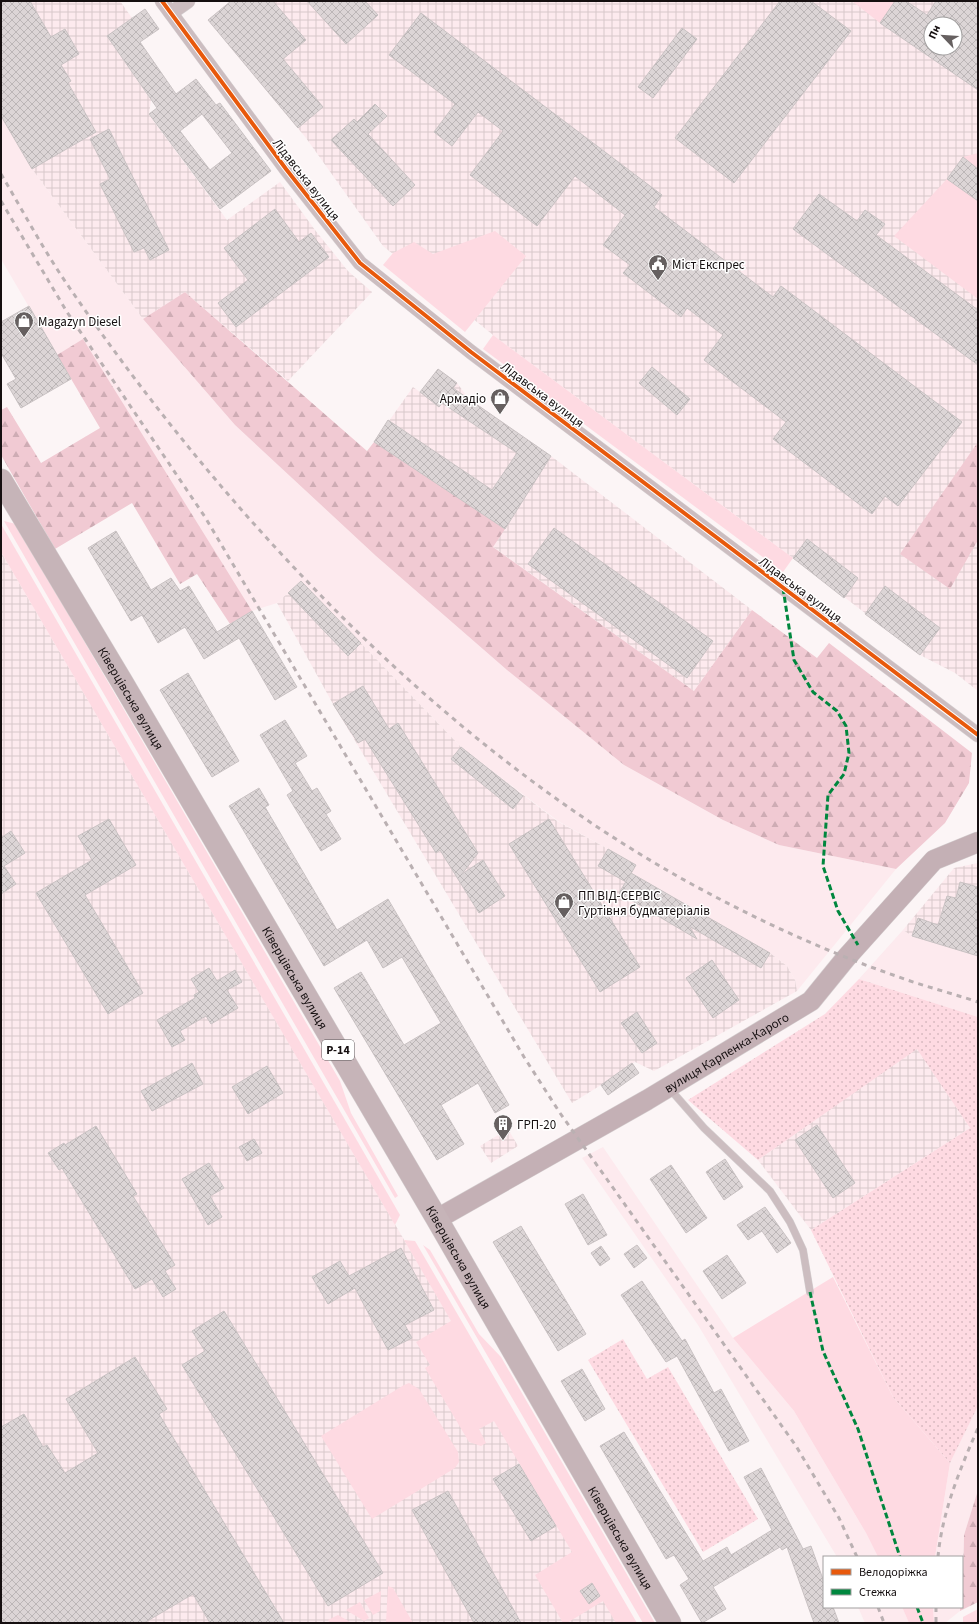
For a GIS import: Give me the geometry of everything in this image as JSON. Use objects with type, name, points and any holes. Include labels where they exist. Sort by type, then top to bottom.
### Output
[{"type":"main road","name":"Ківерцівська вулиця","points":[[3,489],[122,682],[437,1219],[670,1623]]},
{"type":"main road","name":"вулиця Карпенка-Карого","points":[[437,1219],[668,1087],[811,1001],[846,958],[934,860],[978,842]]},
{"type":"street","name":"Лідавська вулиця","points":[[162,1],[286,170],[360,263],[476,356],[978,736]]},
{"type":"street","points":[[171,13],[188,1]]},
{"type":"lane","points":[[668,1087],[704,1128],[770,1191],[790,1222],[803,1250],[810,1292]]},
{"type":"shaded area","points":[[1,1],[120,1],[132,18],[107,36],[151,100],[149,115],[227,220],[280,182],[315,230],[348,271],[372,292],[288,381],[185,292],[143,319],[32,169],[1,116]]},
{"type":"shaded area","points":[[231,1],[978,1],[978,691],[955,673],[920,655],[793,558],[493,335],[383,246],[306,138],[208,20]]},
{"type":"shaded area","points":[[852,1],[895,1],[880,23]]},
{"type":"shaded area","points":[[1,116],[32,169],[143,319],[235,425],[376,556],[507,670],[624,765],[723,820],[779,845],[896,869],[797,991],[795,980],[787,966],[770,953],[631,873],[608,849],[558,821],[461,747],[301,581],[277,603],[252,611],[83,340],[57,355],[1,259]]},
{"type":"shaded area","points":[[978,153],[978,169],[963,157]]},
{"type":"shaded area","points":[[947,179],[978,201],[978,299],[894,236]]},
{"type":"shaded area","points":[[495,231],[526,256],[465,332],[383,265],[393,253],[414,242],[433,254]]},
{"type":"shaded area","points":[[493,335],[793,558],[783,572],[483,349]]},
{"type":"shaded area","points":[[438,369],[457,383],[469,399],[551,456],[752,610],[694,691],[492,546],[504,529],[374,442],[413,387],[420,392]]},
{"type":"shaded area","points":[[4,521],[16,524],[340,1081],[351,1113],[398,1196],[395,1198]]},
{"type":"shaded area","points":[[1,524],[400,1215],[395,1225],[1,552]]},
{"type":"shaded area","points":[[1,552],[597,1569],[626,1623],[1,1623]]},
{"type":"shaded area","points":[[301,581],[461,747],[557,821],[608,849],[631,873],[770,953],[787,966],[795,980],[797,991],[654,1071],[635,1062],[615,1075],[608,1095],[601,1085],[572,1103],[333,704],[277,603]]},
{"type":"shaded area","points":[[978,863],[978,956],[912,936],[903,930],[954,868]]},
{"type":"shaded area","points":[[903,930],[912,936],[978,956],[978,1017],[859,979]]},
{"type":"shaded area","points":[[859,979],[978,1017],[978,1406],[950,1463],[893,1397],[811,1230],[970,1128],[917,1049],[758,1160],[688,1100],[825,1014]]},
{"type":"shaded area","points":[[917,1048],[970,1128],[811,1230],[758,1160]]},
{"type":"shaded area","points":[[508,1129],[518,1146],[491,1163],[480,1146]]},
{"type":"shaded area","points":[[603,1147],[733,1338],[794,1411],[866,1533],[878,1556],[836,1556],[698,1325],[582,1158]]},
{"type":"shaded area","points":[[404,1240],[415,1241],[637,1623],[616,1623],[603,1601],[567,1623],[563,1623],[535,1575],[572,1552],[494,1421],[479,1429],[486,1443],[481,1446],[469,1442],[425,1368],[430,1365],[416,1342],[451,1321]]},
{"type":"shaded area","points":[[423,1245],[430,1250],[479,1334],[501,1357],[655,1623],[643,1623]]},
{"type":"shaded area","points":[[833,1277],[893,1397],[950,1463],[935,1556],[878,1556],[866,1533],[794,1411],[733,1338]]},
{"type":"shaded area","points":[[623,1339],[647,1379],[668,1367],[758,1519],[703,1552],[588,1360]]},
{"type":"shaded area","points":[[409,1383],[419,1389],[458,1452],[459,1462],[455,1468],[372,1519],[321,1436]]},
{"type":"shaded area","points":[[978,1406],[978,1490],[964,1535],[963,1556],[935,1556],[950,1463]]},
{"type":"shaded area","points":[[388,1586],[393,1588],[413,1623],[386,1623]]},
{"type":"shaded area","points":[[381,1591],[380,1611],[373,1615],[364,1600]]},
{"type":"shaded area","points":[[360,1602],[369,1618],[364,1621],[346,1610]]},
{"type":"shaded area","points":[[858,1608],[902,1608],[909,1623],[865,1623]]},
{"type":"shaded area","points":[[902,1608],[933,1608],[934,1623],[909,1623]]},
{"type":"shaded area","points":[[933,1608],[960,1608],[960,1611],[945,1623],[934,1623]]},
{"type":"shaded area","points":[[978,1609],[978,1623],[963,1623],[963,1617]]},
{"type":"shaded area","points":[[338,1615],[352,1623],[330,1623],[328,1620]]},
{"type":"green space","points":[[185,292],[367,451],[374,442],[505,529],[493,547],[694,691],[752,610],[817,658],[829,643],[972,753],[969,783],[945,823],[896,869],[779,845],[723,820],[624,765],[507,670],[376,556],[235,425],[143,319]]},
{"type":"green space","points":[[83,339],[252,611],[230,624],[197,574],[180,584],[132,503],[55,549],[1,455],[1,410],[7,407],[41,463],[100,428],[57,355]]},
{"type":"green space","points":[[978,442],[978,540],[950,589],[900,554]]},
{"type":"green space","points":[[978,1490],[978,1602],[960,1611],[960,1608],[963,1608],[964,1535]]},
{"type":"building","points":[[1,1],[30,1],[51,37],[65,29],[79,54],[61,65],[71,81],[68,83],[96,132],[32,169],[1,116]]},
{"type":"building","points":[[231,1],[273,1],[306,40],[283,59],[323,107],[298,128],[208,20]]},
{"type":"building","points":[[307,1],[365,1],[378,15],[346,44]]},
{"type":"building","points":[[780,1],[811,1],[851,31],[734,183],[675,138]]},
{"type":"building","points":[[895,1],[906,1],[927,15],[936,1],[978,1],[978,90],[928,56],[963,56],[963,16],[923,16],[923,52],[880,23]]},
{"type":"building","points":[[145,9],[159,29],[140,42],[176,94],[196,79],[216,105],[220,103],[271,171],[220,209],[149,114],[157,108],[107,36]],"holes":[[[202,114],[232,153],[210,170],[180,131]]]},
{"type":"building","points":[[421,13],[662,195],[654,207],[773,297],[781,286],[962,422],[898,506],[885,496],[872,514],[773,439],[786,422],[704,360],[723,335],[687,308],[681,317],[623,273],[630,265],[603,245],[625,215],[575,176],[537,226],[470,175],[503,131],[478,112],[452,146],[434,132],[455,104],[389,55]]},
{"type":"building","points":[[682,28],[697,39],[653,98],[638,87]]},
{"type":"building","points":[[375,104],[387,116],[368,134],[415,185],[393,206],[331,140],[354,119],[357,122]]},
{"type":"building","points":[[109,129],[169,250],[150,260],[144,248],[134,252],[100,184],[110,179],[90,139]]},
{"type":"building","points":[[963,157],[978,169],[978,201],[947,179]]},
{"type":"building","points":[[819,194],[857,221],[865,210],[885,224],[876,235],[978,310],[978,365],[793,229]]},
{"type":"building","points":[[275,209],[299,242],[311,233],[329,257],[236,327],[218,303],[248,280],[224,248]]},
{"type":"building","name":"Magazyn Diesel","points":[[29,306],[71,379],[21,408],[7,384],[16,379],[1,353],[1,322]]},
{"type":"building","points":[[652,367],[690,399],[677,415],[639,383]]},
{"type":"building","points":[[438,369],[457,383],[453,388],[551,456],[505,529],[374,442],[388,420],[492,490],[517,453],[442,403],[439,407],[420,392]]},
{"type":"building","points":[[554,528],[713,641],[687,678],[528,564]]},
{"type":"building","points":[[116,531],[151,590],[171,578],[180,591],[189,586],[217,632],[252,611],[297,687],[275,700],[239,638],[204,659],[185,627],[158,643],[142,615],[131,621],[88,548]]},
{"type":"building","points":[[807,539],[858,578],[844,598],[793,558]]},
{"type":"building","points":[[301,581],[361,643],[348,656],[288,593]]},
{"type":"building","points":[[885,586],[940,628],[920,655],[865,614]]},
{"type":"building","points":[[188,673],[239,761],[212,777],[160,690]]},
{"type":"building","points":[[363,686],[389,729],[398,723],[478,853],[462,874],[483,860],[505,896],[479,913],[440,850],[436,853],[365,739],[358,743],[333,704]]},
{"type":"building","points":[[285,720],[307,756],[295,763],[312,791],[317,788],[331,811],[326,814],[341,839],[321,851],[287,795],[293,791],[260,735]]},
{"type":"building","points":[[461,747],[523,796],[513,809],[451,759]]},
{"type":"building","points":[[259,788],[269,805],[265,807],[337,930],[388,899],[509,1105],[495,1113],[478,1083],[441,1105],[464,1144],[437,1160],[334,988],[361,972],[404,1045],[441,1023],[402,957],[383,968],[367,940],[324,966],[229,806]]},
{"type":"building","points":[[109,819],[136,865],[85,895],[143,993],[108,1014],[36,893],[92,860],[78,836]]},
{"type":"building","points":[[549,819],[640,967],[600,992],[509,844]]},
{"type":"building","points":[[11,831],[25,853],[4,866],[16,884],[1,894],[1,838]]},
{"type":"building","points":[[608,849],[636,865],[626,882],[598,866]]},
{"type":"building","points":[[631,873],[770,953],[761,968],[689,926],[697,939],[619,893]]},
{"type":"building","points":[[960,882],[978,887],[978,956],[912,936],[918,918],[938,925],[947,896],[956,898]]},
{"type":"building","points":[[712,960],[739,1000],[713,1018],[686,978]]},
{"type":"building","points":[[209,968],[217,981],[235,970],[242,982],[227,990],[238,1008],[211,1024],[206,1016],[180,1031],[185,1040],[172,1047],[157,1020],[195,998],[194,995],[199,992],[191,979]]},
{"type":"building","points":[[637,1012],[657,1043],[642,1053],[621,1023]]},
{"type":"building","points":[[192,1063],[203,1084],[152,1111],[141,1091]]},
{"type":"building","points":[[632,1063],[639,1073],[608,1095],[601,1085]]},
{"type":"building","points":[[267,1066],[283,1093],[248,1114],[232,1087]]},
{"type":"building","points":[[817,1125],[855,1183],[833,1198],[795,1140]]},
{"type":"building","points":[[96,1126],[137,1194],[133,1196],[175,1265],[165,1271],[176,1289],[163,1297],[152,1279],[135,1289],[62,1168],[59,1170],[48,1153],[64,1143],[65,1145]]},
{"type":"building","points":[[254,1139],[262,1153],[247,1161],[239,1147]]},
{"type":"building","points":[[725,1159],[743,1187],[724,1200],[706,1172]]},
{"type":"building","points":[[209,1163],[224,1188],[210,1196],[222,1217],[208,1225],[182,1179]]},
{"type":"building","points":[[671,1165],[707,1218],[686,1233],[650,1179]]},
{"type":"building","points":[[583,1194],[607,1235],[588,1245],[565,1204]]},
{"type":"building","points":[[765,1207],[791,1243],[777,1253],[762,1231],[748,1240],[737,1225]]},
{"type":"building","points":[[521,1226],[586,1334],[558,1351],[493,1242]]},
{"type":"building","points":[[637,1245],[647,1258],[634,1268],[624,1254]]},
{"type":"building","points":[[601,1246],[610,1259],[600,1266],[591,1253]]},
{"type":"building","points":[[401,1248],[434,1310],[405,1325],[412,1338],[388,1350],[355,1288],[328,1304],[312,1277],[340,1261],[349,1276]]},
{"type":"building","points":[[727,1255],[746,1283],[722,1299],[703,1271]]},
{"type":"building","points":[[642,1281],[682,1341],[685,1339],[714,1393],[721,1389],[749,1441],[729,1451],[677,1356],[666,1362],[621,1295]]},
{"type":"building","points":[[224,1311],[383,1573],[328,1606],[182,1365],[205,1351],[192,1331]]},
{"type":"building","points":[[135,1357],[167,1409],[159,1414],[284,1623],[210,1623],[193,1594],[144,1623],[1,1623],[1,1427],[24,1414],[43,1447],[47,1445],[65,1473],[98,1453],[66,1399]]},
{"type":"building","points":[[582,1369],[605,1409],[585,1421],[561,1381]]},
{"type":"building","points":[[624,1432],[703,1561],[727,1547],[731,1555],[772,1530],[744,1477],[761,1468],[803,1549],[811,1546],[823,1579],[823,1608],[833,1608],[839,1623],[814,1623],[787,1547],[782,1550],[780,1547],[713,1587],[726,1609],[702,1623],[680,1585],[689,1579],[674,1555],[666,1559],[600,1446]]},
{"type":"building","points":[[519,1464],[556,1526],[531,1541],[493,1479]]},
{"type":"building","points":[[448,1491],[521,1623],[474,1623],[412,1510]]},
{"type":"building","points":[[592,1583],[600,1596],[589,1604],[580,1591]]},
{"type":"railway","points":[[1,174],[42,245],[69,287],[131,373],[197,458],[269,540],[344,619],[424,694],[508,763],[595,826],[686,881],[763,921],[842,956],[906,980],[978,1002]]},
{"type":"railway","points":[[1,201],[67,312],[205,517],[524,1057],[560,1113],[796,1446],[839,1518],[857,1556]]},
{"type":"railway","points":[[938,1556],[943,1524],[948,1507],[958,1475],[978,1428]]},
{"type":"railway","points":[[878,1608],[884,1623]]},
{"type":"railway","points":[[936,1608],[936,1623]]},
{"type":"marked path","points":[[783,588],[794,660],[813,692],[837,711],[846,726],[849,753],[844,774],[828,795],[823,866],[838,911],[858,945]]},
{"type":"marked path","points":[[810,1292],[823,1351],[858,1429],[900,1556]]},
{"type":"marked path","points":[[917,1608],[923,1623]]},
{"type":"cycle path","points":[[162,1],[286,169],[360,263],[471,352],[978,735]]},
{"type":"place","name":"Міст Експрес","points":[[658,281]]},
{"type":"place","name":"Magazyn Diesel","points":[[24,338]]},
{"type":"place","name":"Армадіо","points":[[500,415]]},
{"type":"place","name":"ПП ВІД-СЕРВІС Гуртівня будматеріалів","points":[[564,919]]},
{"type":"place","name":"ГРП-20","points":[[503,1141]]}]
